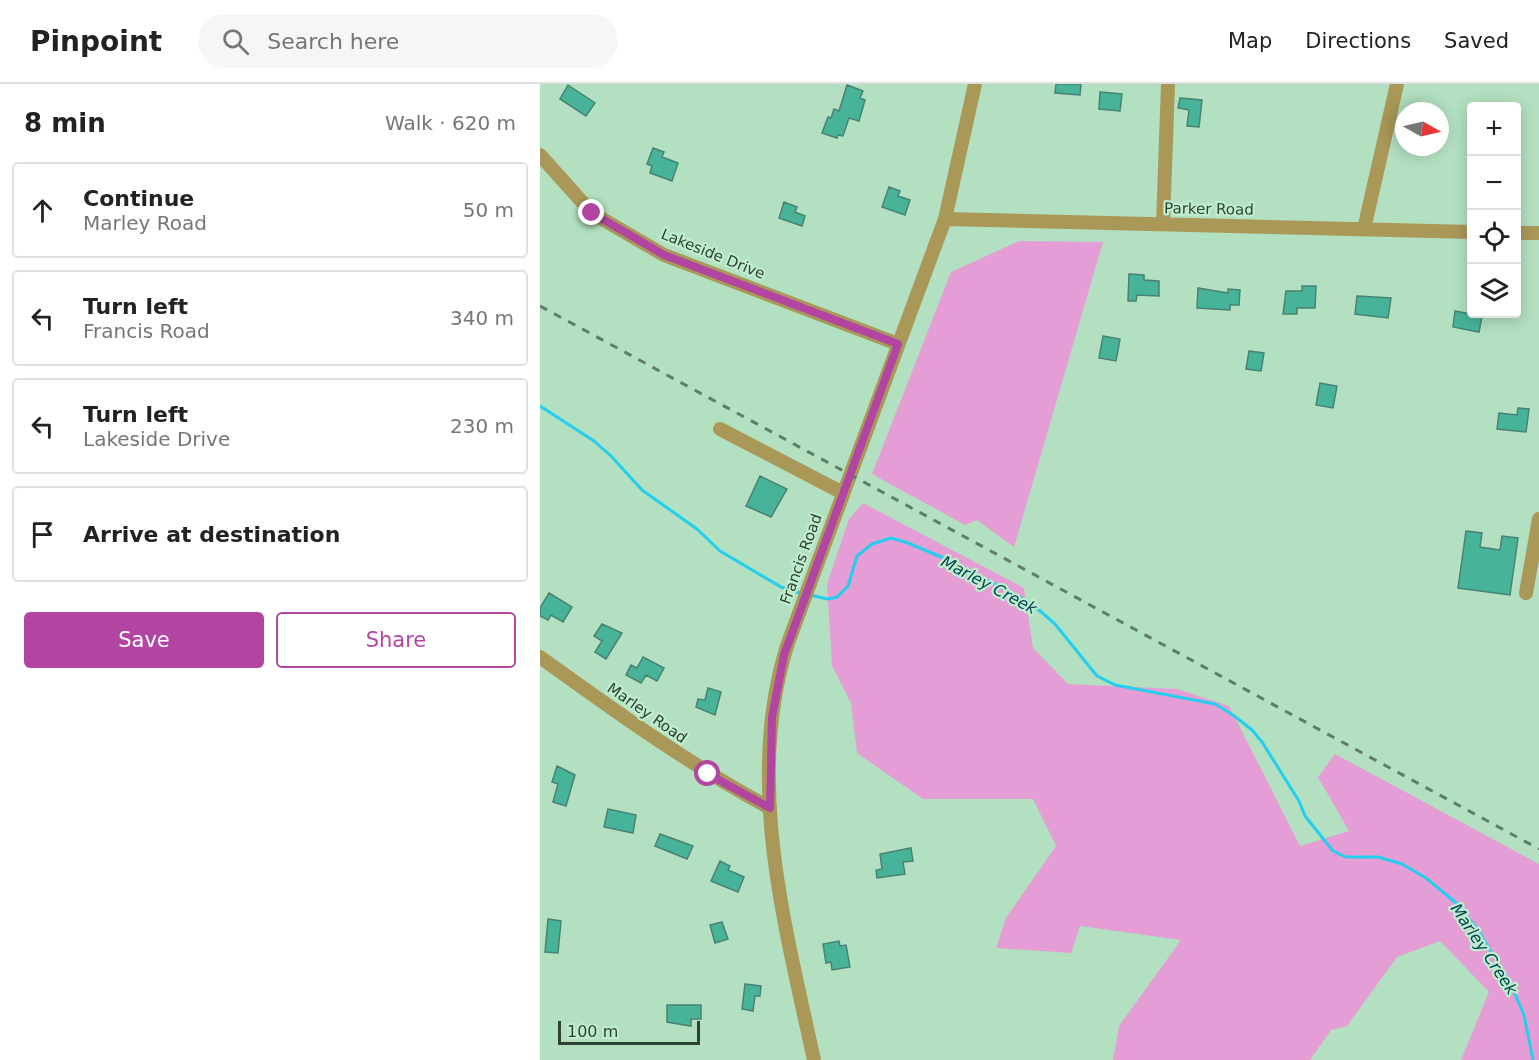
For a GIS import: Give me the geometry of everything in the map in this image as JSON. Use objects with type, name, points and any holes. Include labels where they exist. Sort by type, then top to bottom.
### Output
[{"type":"street","name":"Francis Road","points":[[814,1060],[781,903],[770,808],[769,752],[774,708],[784,655],[945,219],[975,84]]},
{"type":"street","points":[[1163,224],[1168,84]]},
{"type":"street","points":[[1364,229],[1397,84]]},
{"type":"street","name":"Lakeside Drive","points":[[540,155],[592,213],[664,255],[898,344]]},
{"type":"street","name":"Parker Road","points":[[945,219],[1467,232]]},
{"type":"street","points":[[1521,233],[1539,233]]},
{"type":"street","points":[[720,429],[843,493]]},
{"type":"street","points":[[1526,593],[1539,519]]},
{"type":"street","name":"Marley Road","points":[[540,658],[659,743],[713,778],[770,808]]},
{"type":"shaded area","points":[[1019,241],[1103,242],[1014,547],[977,520],[965,525],[872,474],[951,272]]},
{"type":"shaded area","points":[[863,503],[1024,588],[1033,648],[1068,684],[1177,689],[1229,706],[1300,846],[1349,831],[1318,777],[1335,754],[1539,864],[1539,1060],[1461,1060],[1489,992],[1440,941],[1397,957],[1347,1026],[1331,1030],[1310,1060],[1113,1060],[1119,1026],[1181,940],[1080,926],[1071,953],[996,948],[1006,918],[1056,846],[1033,799],[923,799],[857,753],[851,703],[832,666],[827,584],[849,519]]},
{"type":"building","points":[[1056,84],[1081,84],[1080,95],[1055,93]]},
{"type":"building","points":[[568,85],[595,103],[586,116],[560,99]]},
{"type":"building","points":[[847,85],[863,91],[860,98],[865,100],[859,121],[849,118],[843,136],[838,135],[837,138],[822,133],[834,109],[839,111]]},
{"type":"building","points":[[1100,92],[1122,94],[1120,111],[1099,109]]},
{"type":"building","points":[[1180,98],[1202,100],[1199,127],[1187,126],[1189,110],[1178,108]]},
{"type":"building","points":[[653,148],[664,152],[662,157],[678,163],[672,181],[650,173],[652,166],[647,164]]},
{"type":"building","points":[[889,187],[900,191],[898,196],[910,200],[905,215],[882,207]]},
{"type":"building","points":[[784,202],[797,207],[795,212],[805,216],[802,226],[779,218]]},
{"type":"building","points":[[1129,274],[1144,275],[1144,280],[1159,281],[1159,296],[1137,295],[1136,301],[1128,301]]},
{"type":"building","points":[[1302,286],[1316,286],[1315,308],[1297,308],[1297,314],[1283,314],[1286,291],[1302,291]]},
{"type":"building","points":[[1198,288],[1228,293],[1228,289],[1240,290],[1239,305],[1230,305],[1230,310],[1197,308]]},
{"type":"building","points":[[1357,296],[1391,298],[1388,318],[1355,314]]},
{"type":"building","points":[[1455,311],[1467,313],[1467,318],[1482,318],[1479,332],[1453,327]]},
{"type":"building","points":[[1103,336],[1120,339],[1116,361],[1099,358]]},
{"type":"building","points":[[1249,351],[1264,353],[1261,371],[1246,369]]},
{"type":"building","points":[[1320,383],[1337,386],[1333,408],[1316,405]]},
{"type":"building","points":[[1518,408],[1529,409],[1526,432],[1497,429],[1499,413],[1517,415]]},
{"type":"building","points":[[760,476],[787,489],[771,517],[746,506]]},
{"type":"building","points":[[1466,531],[1482,533],[1480,547],[1500,550],[1502,536],[1518,538],[1510,595],[1458,588]]},
{"type":"building","points":[[549,593],[572,607],[563,622],[551,615],[548,620],[540,616],[540,608]]},
{"type":"building","points":[[602,624],[622,633],[606,659],[595,652],[602,641],[594,636]]},
{"type":"building","points":[[643,657],[664,668],[657,681],[646,675],[641,683],[626,675],[631,665],[637,668]]},
{"type":"building","points":[[708,688],[721,692],[715,715],[696,707],[698,699],[705,700]]},
{"type":"building","points":[[557,766],[575,775],[566,806],[553,802],[558,784],[552,782]]},
{"type":"building","points":[[608,809],[636,815],[633,833],[604,827]]},
{"type":"building","points":[[660,834],[693,846],[687,859],[655,846]]},
{"type":"building","points":[[911,848],[913,861],[903,862],[905,874],[877,878],[876,870],[882,869],[880,854]]},
{"type":"building","points":[[720,861],[730,866],[728,870],[744,877],[738,892],[711,881]]},
{"type":"building","points":[[548,919],[561,921],[558,953],[545,952]]},
{"type":"building","points":[[722,922],[728,939],[715,943],[710,925]]},
{"type":"building","points":[[839,941],[840,946],[846,945],[850,967],[832,970],[831,962],[826,963],[823,944]]},
{"type":"building","points":[[745,984],[761,986],[760,996],[755,996],[753,1011],[742,1009]]},
{"type":"building","points":[[667,1005],[701,1005],[701,1019],[691,1019],[691,1026],[667,1022]]},
{"type":"waterway","name":"Marley Creek","points":[[540,406],[594,441],[642,490],[697,529],[720,551],[781,587],[803,594]]},
{"type":"waterway","name":"Marley Creek","points":[[810,595],[828,599],[837,597],[848,586],[857,556],[872,544],[891,538],[946,559],[1031,603],[1055,624],[1097,676],[1115,685],[1215,704],[1233,715],[1252,730],[1262,742],[1299,801],[1305,816],[1333,851],[1346,857],[1378,857],[1402,864],[1426,878],[1456,903],[1478,930],[1511,985],[1524,1015],[1533,1060]]},
{"type":"railway","points":[[540,306],[1539,849]]},
{"type":"route","points":[[592,213],[664,255],[898,344],[784,655],[772,717],[769,752],[770,808],[708,774]]}]
